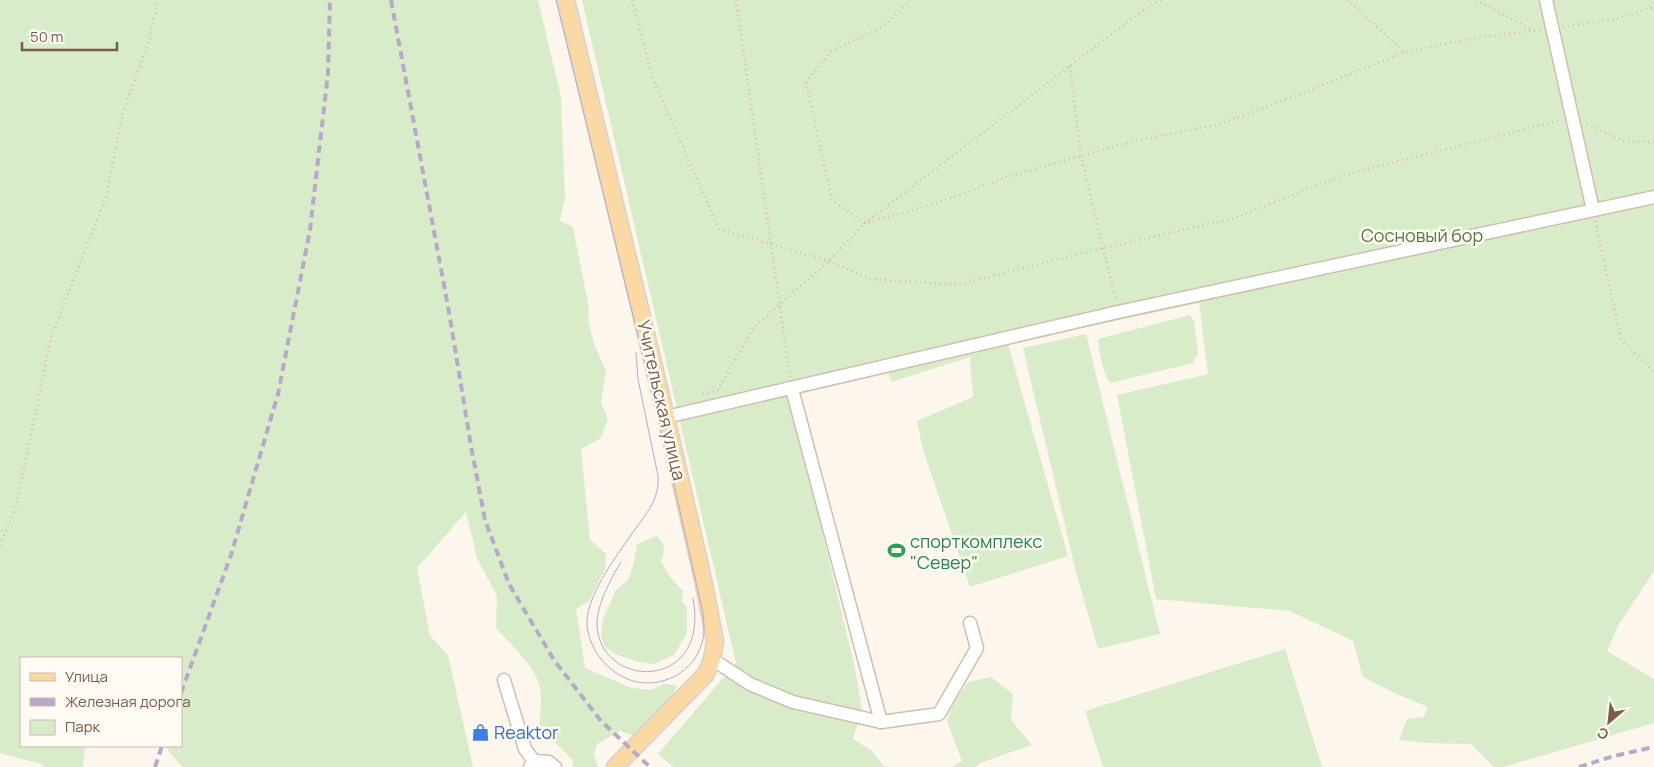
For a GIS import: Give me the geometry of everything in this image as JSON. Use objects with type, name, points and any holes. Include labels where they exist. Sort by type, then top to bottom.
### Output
[{"type":"main road","name":"Учительская улица","points":[[566,0],[666,417],[715,641],[712,659],[706,674],[615,767]]},
{"type":"lane","points":[[1546,0],[1593,210]]},
{"type":"lane","points":[[666,417],[1118,312],[1654,197]]},
{"type":"lane","points":[[792,389],[882,722]]},
{"type":"lane","points":[[712,659],[750,684],[793,702],[882,722],[939,714],[977,648],[970,623]]},
{"type":"lane","points":[[504,680],[525,750],[532,764],[549,762],[555,767]]},
{"type":"path","points":[[0,545],[16,507],[51,336],[106,197],[123,112],[149,40],[158,0]]},
{"type":"path","points":[[632,0],[653,80],[719,228],[829,261],[870,279],[956,285],[1103,248],[1234,218],[1343,175],[1572,117],[1624,141],[1654,142]]},
{"type":"path","points":[[736,0],[792,389]]},
{"type":"path","points":[[865,223],[832,200],[806,82],[831,51],[883,28],[910,0]]},
{"type":"path","points":[[700,395],[718,390],[754,327],[829,261],[865,223],[1070,65],[1138,14],[1160,0]]},
{"type":"path","points":[[1347,0],[1405,52]]},
{"type":"path","points":[[1476,0],[1534,31]]},
{"type":"path","points":[[865,223],[938,203],[1006,177],[1134,141],[1220,124],[1405,52],[1474,38],[1617,19],[1654,7]]},
{"type":"path","points":[[1070,65],[1081,156],[1118,312]]},
{"type":"path","points":[[1593,210],[1621,340],[1654,372]]},
{"type":"green space","points":[[0,0],[538,0],[561,97],[565,198],[560,221],[573,227],[589,308],[588,319],[594,344],[606,371],[601,403],[608,419],[601,438],[581,449],[590,540],[606,554],[605,569],[589,601],[576,609],[585,668],[632,688],[651,690],[664,684],[677,685],[671,699],[634,736],[620,731],[597,744],[594,754],[598,767],[573,767],[572,759],[539,727],[541,700],[536,677],[527,662],[496,628],[497,596],[477,558],[466,512],[417,568],[430,636],[448,655],[473,767],[182,767],[166,747],[182,747],[182,657],[20,657],[20,747],[85,747],[83,767],[44,767],[42,764],[0,753]]},
{"type":"green space","name":"Сосновый бор","points":[[582,0],[1654,0],[1654,571],[1619,624],[1607,651],[1654,679],[1654,723],[1503,767],[1494,767],[1471,744],[1399,740],[1407,719],[1424,717],[1428,707],[1363,677],[1353,641],[1290,611],[1156,599],[1117,395],[1208,374],[1199,303],[1008,344],[1068,556],[970,587],[923,450],[917,421],[973,397],[970,357],[891,382],[888,371],[789,393],[855,668],[862,711],[853,739],[872,751],[884,766],[888,767],[674,767],[658,754],[736,663]]},
{"type":"green space","points":[[1190,315],[1194,321],[1198,353],[1193,363],[1110,383],[1100,356],[1098,339]]},
{"type":"green space","points":[[1086,334],[1160,634],[1098,649],[1076,572],[1023,348]]},
{"type":"green space","points":[[657,536],[664,548],[661,561],[670,577],[683,591],[682,602],[687,607],[687,633],[674,655],[654,664],[638,662],[615,654],[605,647],[601,635],[603,619],[616,590],[628,580],[634,563],[637,544]]},
{"type":"green space","points":[[1285,649],[1322,767],[1103,767],[1085,711]]},
{"type":"green space","points":[[991,677],[1013,694],[1011,720],[1032,745],[980,763],[976,767],[952,767],[962,761],[947,721],[953,704],[968,682]]},
{"type":"tram line","points":[[556,0],[671,471],[703,613],[703,639],[698,653],[692,662],[675,676],[655,683],[633,681],[611,669],[595,650],[587,625],[589,610],[599,585],[649,510],[657,491],[658,476],[638,379],[636,353]]},
{"type":"tram line","points":[[621,562],[605,592],[597,618],[597,626],[603,647],[616,662],[634,670],[653,671],[672,665],[686,651],[694,629],[693,598]]},
{"type":"railway","points":[[182,690],[231,555],[278,394],[310,230],[328,73],[330,0]]},
{"type":"railway","points":[[391,0],[449,312],[485,520],[509,584],[554,660],[601,721],[650,767]]},
{"type":"railway","points":[[155,767],[162,747]]},
{"type":"railway","points":[[1579,767],[1614,756],[1654,747]]},
{"type":"place","name":"спорткомплекс \"Север\"","points":[[896,551]]},
{"type":"place","name":"Reaktor","points":[[480,732]]}]
